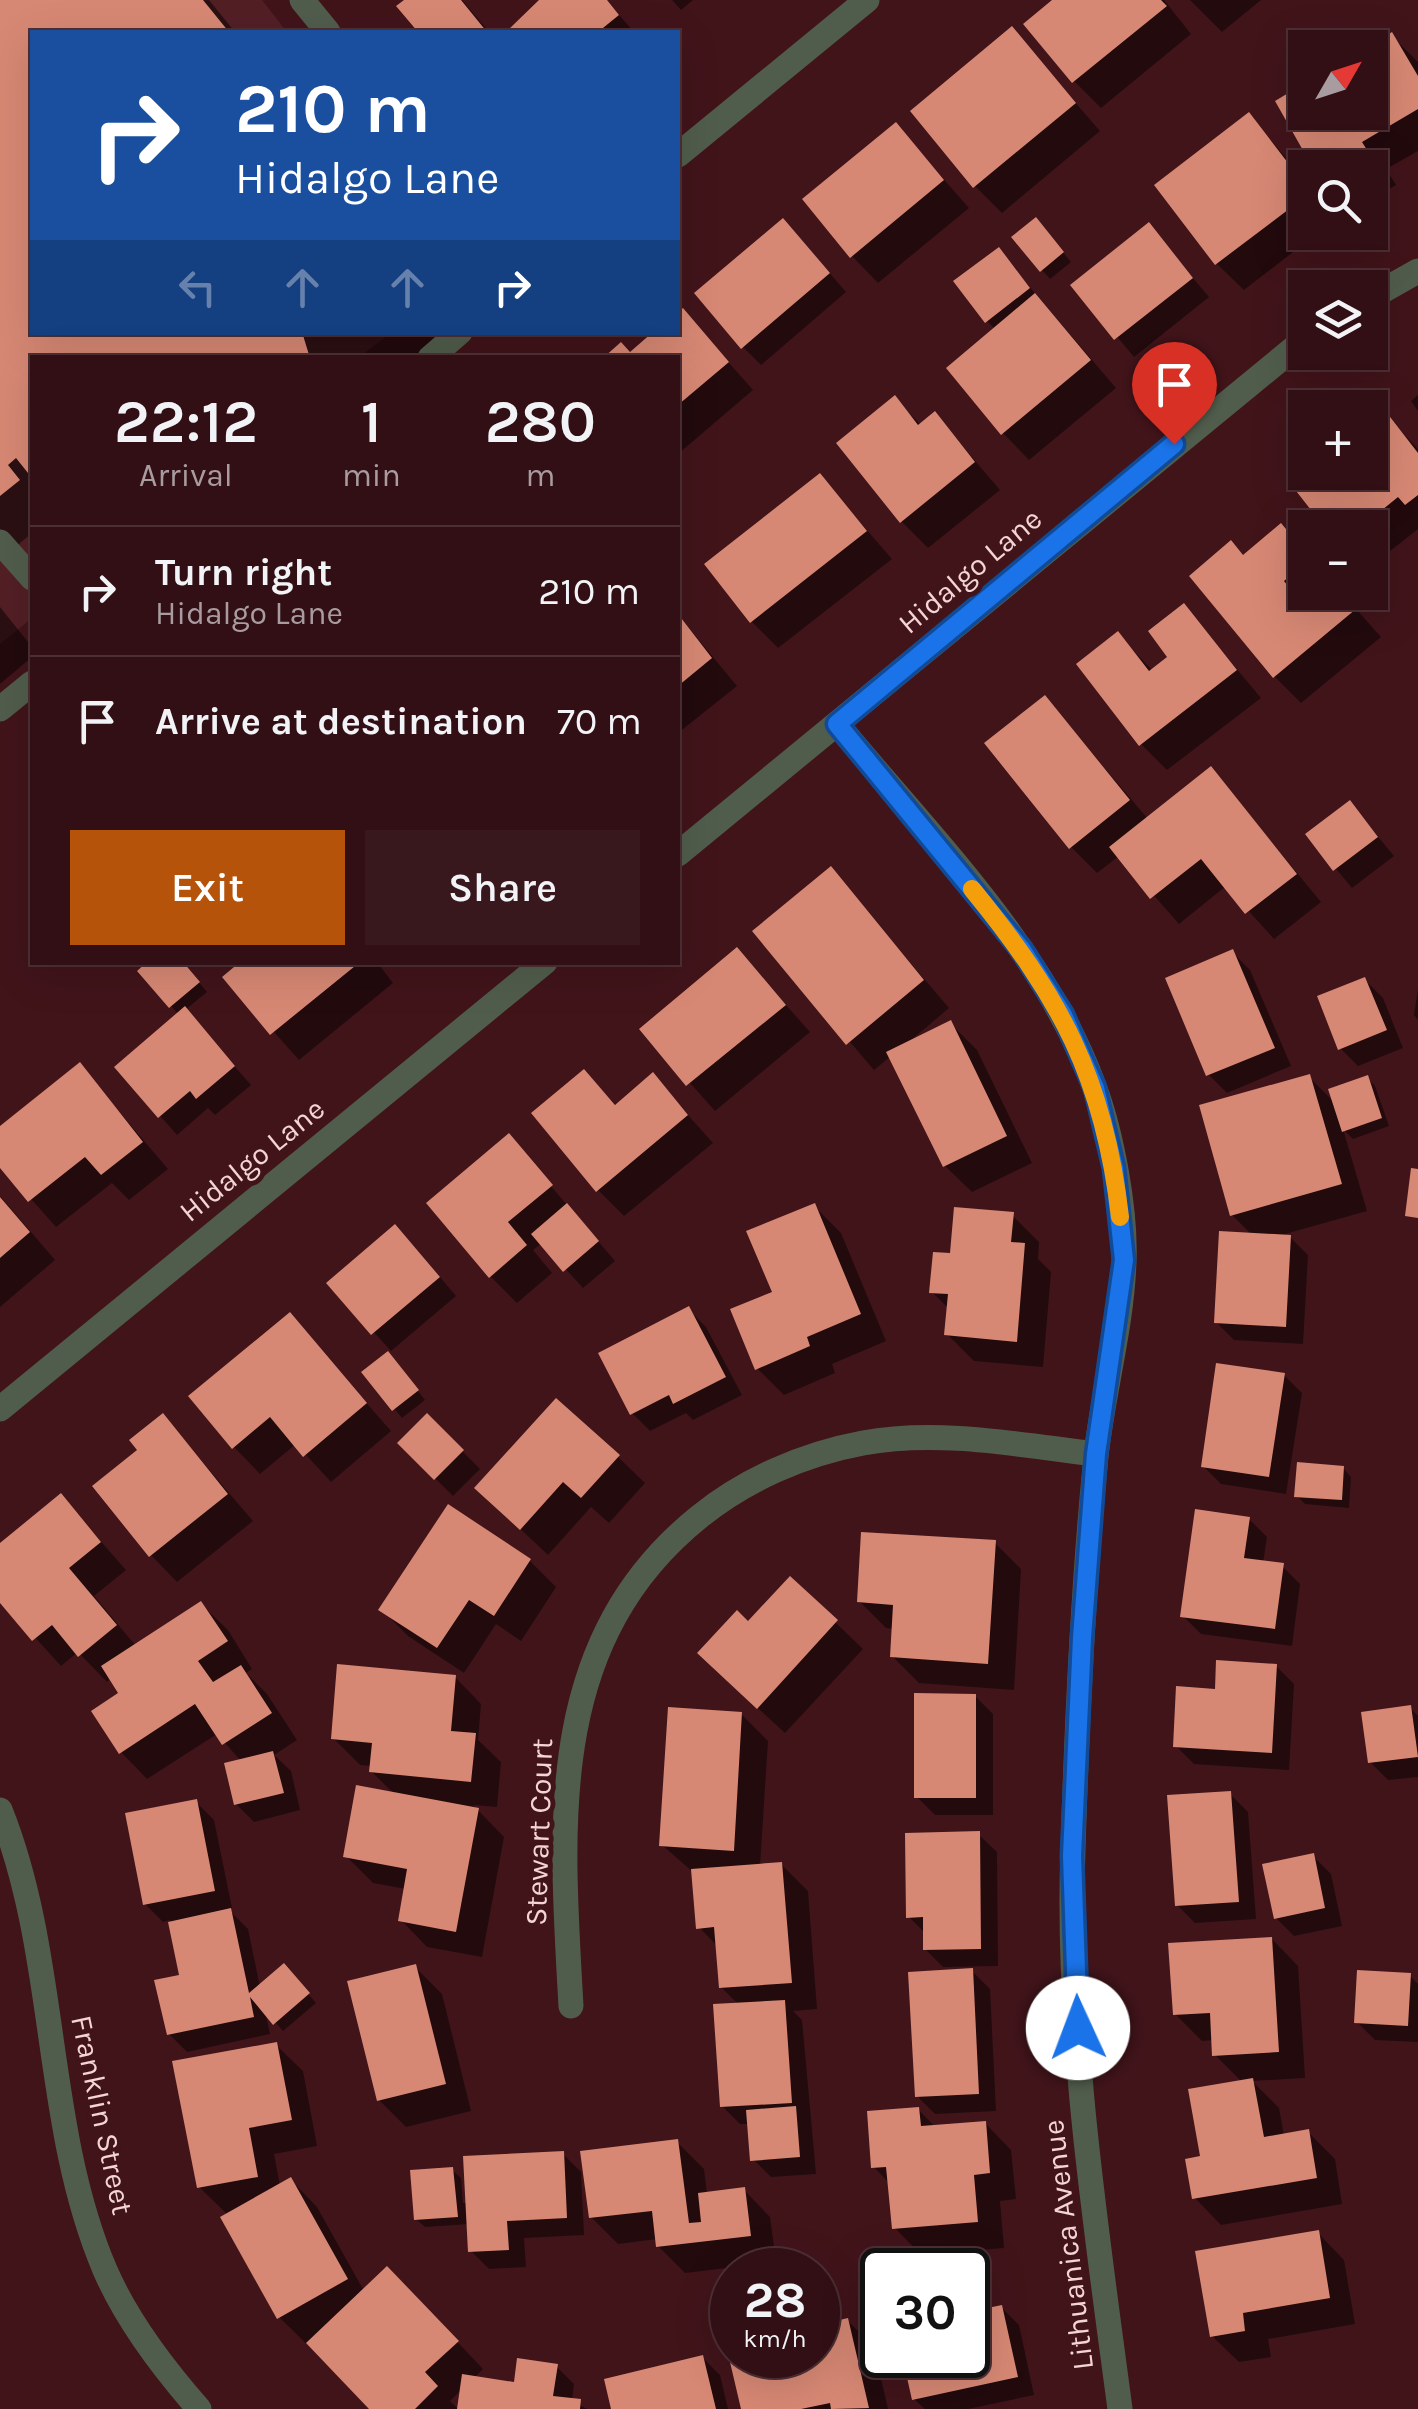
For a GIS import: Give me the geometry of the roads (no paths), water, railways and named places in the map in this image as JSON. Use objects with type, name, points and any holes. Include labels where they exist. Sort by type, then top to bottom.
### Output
[{"type":"street","points":[[302,0],[326,30]]},
{"type":"street","points":[[680,153],[867,0]]},
{"type":"street","points":[[1388,288],[1418,272]]},
{"type":"street","points":[[433,355],[457,335]]},
{"type":"street","name":"Hidalgo Lane","points":[[680,852],[1288,353]]},
{"type":"street","points":[[0,542],[30,576]]},
{"type":"street","points":[[0,709],[30,685]]},
{"type":"street","name":"Lithuanica Avenue","points":[[837,724],[1022,950],[1063,1015],[1095,1088],[1114,1168],[1124,1260],[1096,1454],[1082,1638],[1072,1856],[1080,2063],[1120,2409]]},
{"type":"street","name":"Hidalgo Lane","points":[[0,1409],[541,965]]},
{"type":"street","name":"Stewart Court","points":[[571,2006],[564,1885],[568,1786],[578,1710],[597,1646],[631,1586],[678,1534],[730,1492],[796,1462],[864,1442],[944,1437],[1096,1454]]},
{"type":"street","name":"Franklin Street","points":[[0,1810],[28,1900],[86,2214],[106,2272],[142,2336],[199,2409]]}]
